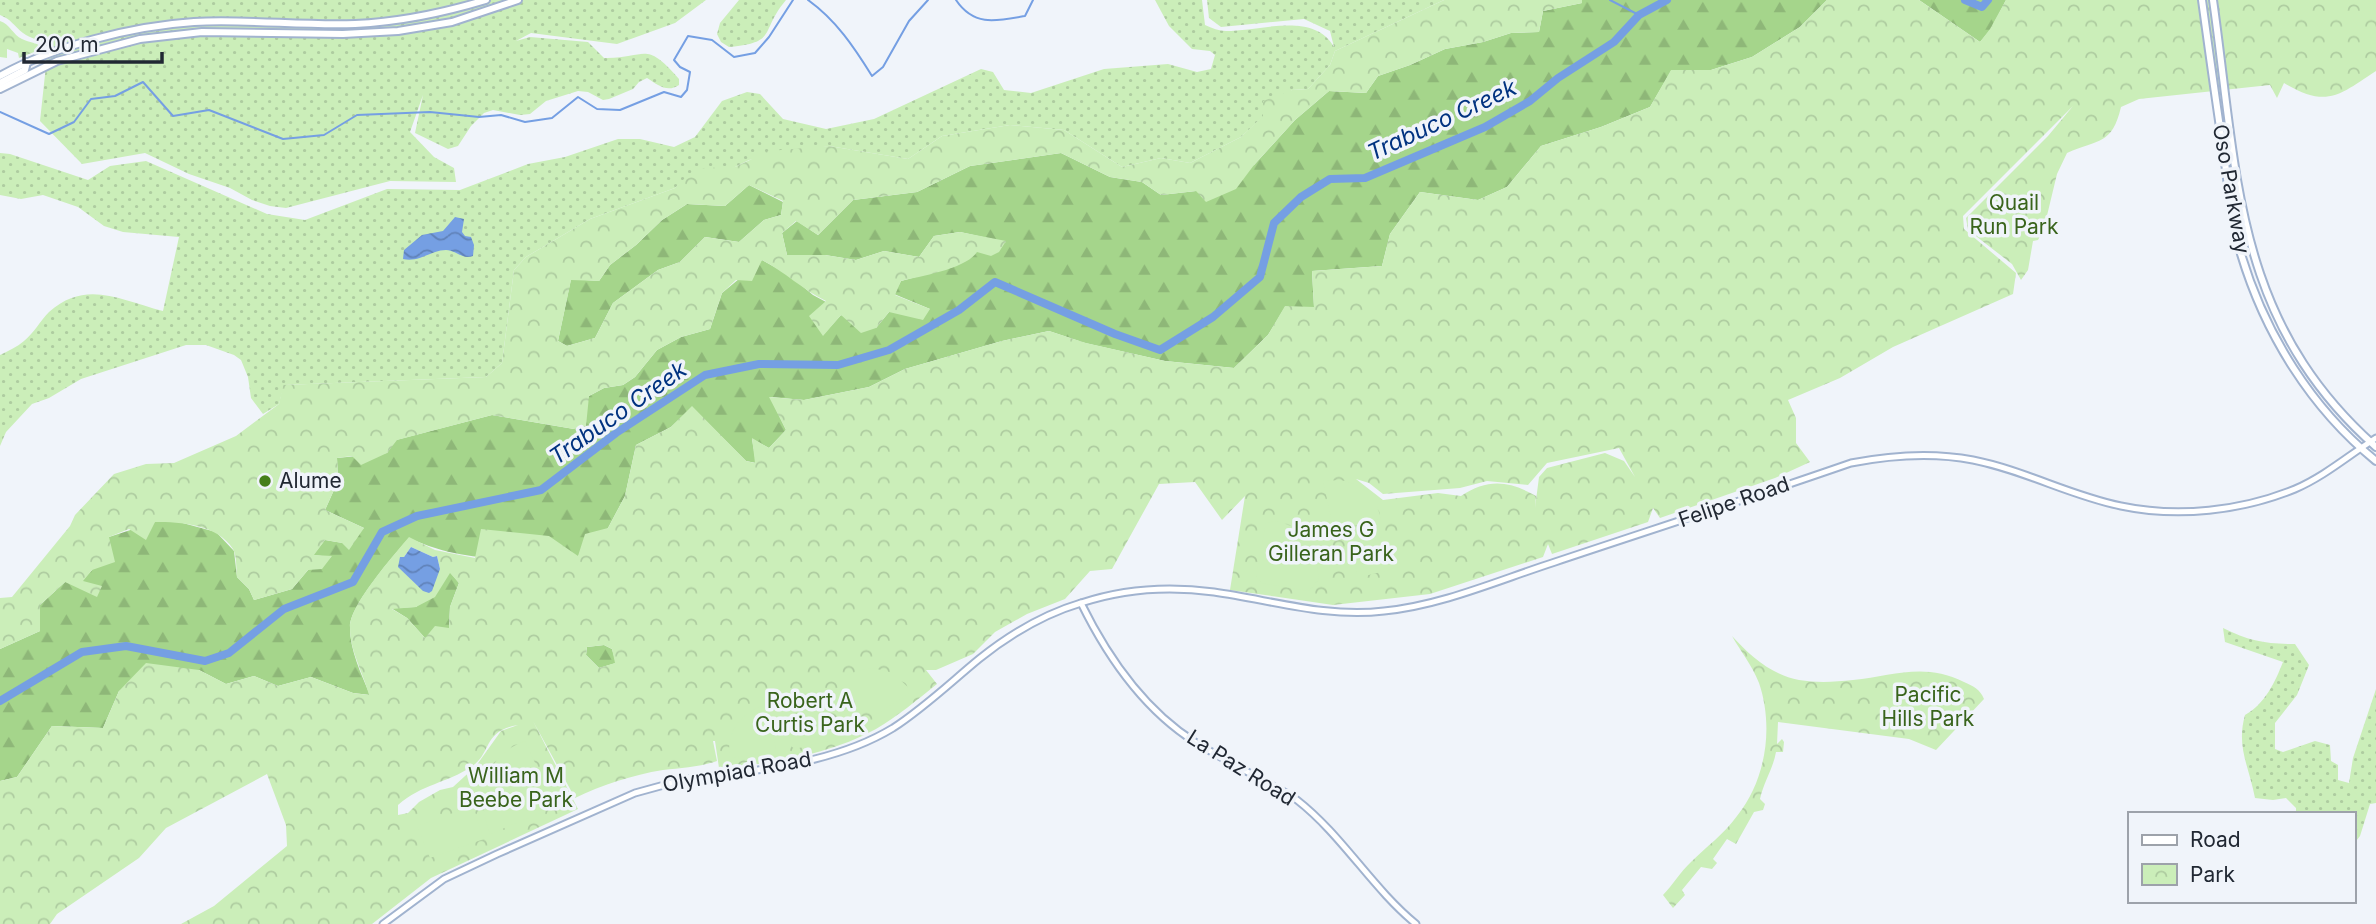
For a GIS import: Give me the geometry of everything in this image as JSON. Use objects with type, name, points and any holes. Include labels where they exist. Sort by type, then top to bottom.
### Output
[{"type":"main road","points":[[0,89],[18,74],[27,62],[131,31],[177,23],[381,22],[449,12],[486,0]]},
{"type":"main road","points":[[0,83],[18,74],[84,53],[122,43],[176,34],[343,34],[398,31],[452,22],[518,0]]},
{"type":"main road","name":"Oso Parkway","points":[[2202,0],[2232,212],[2248,273],[2273,334],[2294,368],[2324,410],[2376,461]]},
{"type":"main road","name":"Oso Parkway","points":[[2213,0],[2240,199],[2259,275],[2283,330],[2309,373],[2347,419],[2373,440],[2376,447]]},
{"type":"main road","points":[[0,76],[18,74]]},
{"type":"main road","name":"Felipe Road","points":[[1081,603],[1136,591],[1173,588],[1214,592],[1322,611],[1360,613],[1406,608],[1494,583],[1851,463],[1881,457],[1934,456],[1972,460],[2121,506],[2204,512],[2236,506],[2296,488],[2335,467],[2373,440]]},
{"type":"main road","name":"Olympiad Road","points":[[383,924],[444,879],[635,793],[686,779],[738,773],[831,756],[862,744],[922,707],[1010,637],[1044,618],[1081,603]]},
{"type":"main road","name":"La Paz Road","points":[[1081,603],[1099,641],[1118,667],[1165,718],[1193,740],[1297,800],[1324,826],[1385,896],[1416,924]]},
{"type":"green space","points":[[0,0],[706,0],[675,23],[617,44],[531,33],[516,41],[530,37],[588,42],[604,58],[651,55],[659,59],[679,79],[679,85],[675,87],[663,87],[647,78],[633,89],[609,99],[603,100],[588,92],[578,91],[546,101],[530,114],[493,110],[484,113],[471,126],[458,146],[448,149],[415,133],[423,95],[410,132],[434,157],[454,168],[456,182],[390,181],[286,208],[252,200],[230,188],[189,174],[145,153],[82,164],[40,121],[48,47],[23,33],[0,15]]},
{"type":"green space","points":[[739,0],[786,0],[762,38],[745,45],[729,47],[721,42],[717,34],[720,23]]},
{"type":"green space","points":[[1155,0],[1202,0],[1205,25],[1218,30],[1300,26],[1314,29],[1325,36],[1334,47],[1330,31],[1304,19],[1221,27],[1209,18],[1207,0],[1444,0],[1335,51],[1330,65],[1308,89],[1292,90],[1241,137],[1190,163],[1161,158],[1122,167],[1064,130],[1010,125],[942,136],[908,159],[829,146],[749,160],[735,167],[682,182],[675,188],[590,219],[526,257],[514,270],[502,363],[486,377],[284,385],[279,404],[263,414],[251,398],[248,377],[241,360],[206,345],[186,345],[81,379],[49,398],[32,404],[6,432],[0,446],[0,355],[24,341],[49,312],[76,296],[104,295],[163,311],[179,237],[123,232],[104,226],[78,207],[43,195],[21,199],[0,195],[0,153],[88,180],[110,166],[146,161],[267,214],[305,220],[387,189],[460,190],[528,164],[565,157],[618,139],[640,139],[674,147],[695,137],[722,101],[747,92],[760,94],[783,119],[826,129],[874,119],[981,69],[993,72],[1004,90],[1031,93],[1104,69],[1168,64],[1197,72],[1211,69],[1215,55],[1210,51],[1192,49],[1169,26]]},
{"type":"green space","points":[[1444,0],[1582,0],[1582,3],[1543,11],[1539,32],[1511,33],[1483,42],[1445,49],[1378,76],[1366,93],[1329,91],[1295,120],[1236,189],[1206,202],[1196,191],[1161,195],[1142,182],[1110,177],[1061,153],[970,166],[917,192],[853,200],[818,235],[796,221],[782,233],[787,255],[825,255],[856,260],[884,251],[919,257],[934,236],[960,232],[1006,241],[999,252],[991,256],[977,252],[953,267],[901,281],[895,295],[930,309],[923,320],[889,312],[876,328],[861,333],[841,315],[823,336],[809,316],[826,301],[762,260],[752,281],[736,280],[722,293],[710,329],[681,337],[657,350],[635,377],[623,385],[604,388],[589,396],[586,426],[574,429],[492,415],[397,440],[387,453],[361,465],[352,456],[337,458],[338,481],[325,510],[364,528],[349,550],[342,543],[325,540],[314,555],[332,556],[322,569],[308,570],[292,589],[254,600],[249,589],[237,577],[233,549],[218,534],[198,526],[155,522],[146,540],[129,529],[109,537],[115,562],[92,570],[83,581],[102,586],[97,597],[65,582],[40,605],[40,631],[0,649],[0,598],[12,597],[70,526],[75,515],[114,474],[146,464],[174,463],[236,436],[279,404],[283,385],[486,377],[502,363],[514,270],[526,257],[590,219],[675,188],[689,174],[703,168],[735,167],[769,151],[829,146],[908,159],[942,136],[1010,125],[1064,130],[1122,167],[1161,158],[1190,163],[1241,137],[1263,116],[1263,101],[1292,90],[1308,89],[1330,65],[1335,51]],"holes":[[[749,185],[783,201],[781,215],[764,220],[739,242],[705,237],[680,262],[658,270],[613,303],[595,338],[567,346],[558,341],[571,280],[599,281],[610,265],[662,220],[687,204],[725,206]]]},
{"type":"green space","points":[[1582,0],[1827,0],[1800,27],[1752,57],[1711,70],[1671,71],[1650,107],[1601,127],[1541,146],[1507,187],[1478,200],[1420,192],[1390,234],[1382,266],[1312,271],[1314,307],[1285,307],[1268,335],[1234,368],[1165,361],[1085,343],[1049,331],[1002,341],[905,369],[869,387],[804,400],[770,397],[786,430],[769,448],[752,439],[756,463],[746,461],[692,407],[671,427],[636,445],[625,496],[608,528],[578,556],[472,556],[431,547],[409,538],[374,581],[352,618],[352,645],[370,695],[353,693],[311,677],[278,686],[254,676],[226,684],[199,670],[119,691],[103,728],[52,726],[17,777],[0,781],[0,649],[40,631],[40,605],[65,582],[82,581],[92,570],[109,537],[155,522],[179,522],[216,532],[234,551],[237,577],[249,589],[254,600],[292,589],[308,570],[331,557],[313,555],[325,540],[343,543],[364,528],[325,510],[338,481],[337,458],[387,453],[396,440],[492,415],[574,429],[589,396],[604,388],[623,385],[635,377],[657,350],[681,337],[710,329],[722,293],[762,260],[789,275],[826,302],[823,335],[841,315],[876,328],[889,312],[930,309],[894,294],[901,281],[953,267],[976,251],[1006,242],[960,232],[934,236],[919,257],[884,251],[856,260],[825,255],[787,255],[782,233],[797,221],[818,235],[853,200],[917,192],[970,166],[1061,153],[1110,177],[1142,182],[1161,195],[1196,191],[1254,165],[1295,120],[1329,91],[1366,93],[1378,76],[1445,49],[1483,42],[1511,33],[1539,32],[1543,11],[1582,3]]},
{"type":"green space","points":[[1827,0],[1919,0],[1980,42],[2006,0],[2376,0],[2376,71],[2332,96],[2311,95],[2284,83],[2277,98],[2270,85],[2139,99],[2121,107],[2108,135],[2067,153],[2057,174],[2044,228],[2038,240],[2033,241],[2028,270],[2021,280],[2012,264],[1968,230],[1966,218],[2048,136],[2073,106],[1963,216],[1964,229],[2016,273],[2013,294],[1893,347],[1840,378],[1788,400],[1796,418],[1796,443],[1810,462],[1775,478],[1660,518],[1653,508],[1648,522],[1552,554],[1548,544],[1543,557],[1430,594],[1333,605],[1230,590],[1245,496],[1222,520],[1195,482],[1159,484],[1112,569],[1090,571],[1065,599],[1027,614],[995,632],[973,654],[936,670],[926,670],[937,684],[884,724],[858,738],[799,757],[719,768],[713,741],[717,761],[640,775],[575,798],[533,721],[578,809],[431,878],[372,924],[181,924],[214,906],[287,846],[286,825],[267,774],[166,828],[139,858],[57,914],[50,924],[0,924],[0,781],[17,777],[52,726],[103,728],[119,691],[146,663],[199,670],[226,684],[254,676],[278,686],[311,677],[353,693],[369,695],[352,645],[352,617],[374,580],[409,537],[435,550],[475,558],[481,529],[549,536],[578,556],[585,534],[608,528],[625,496],[636,445],[671,427],[692,406],[746,461],[755,463],[752,438],[769,448],[786,430],[769,397],[804,400],[869,387],[905,369],[1002,341],[1049,331],[1086,343],[1165,361],[1234,368],[1268,335],[1285,306],[1314,307],[1312,271],[1382,266],[1390,234],[1420,192],[1478,200],[1507,187],[1541,146],[1601,127],[1650,107],[1671,70],[1711,70],[1752,57],[1800,27]],"holes":[[[1619,448],[1635,477],[1624,461],[1605,453],[1547,468],[1539,477],[1535,508],[1536,496],[1507,484],[1489,484],[1461,496],[1438,493],[1383,500],[1356,479],[1369,483],[1383,494],[1460,488],[1487,481],[1528,485],[1547,463]],[[411,547],[433,557],[437,556],[440,569],[419,587],[401,569],[401,557],[404,557]],[[450,573],[459,583],[450,607],[449,628],[435,626],[425,638],[407,618],[392,609],[416,607],[435,597]],[[604,645],[612,649],[615,663],[599,668],[586,655],[587,647]],[[518,725],[501,731],[476,766],[453,787],[440,790],[419,802],[408,813],[398,815],[398,805],[407,798],[478,762],[498,732]]]},
{"type":"green space","points":[[1919,0],[2006,0],[1991,29],[1980,42]]},
{"type":"green space","points":[[0,21],[19,37],[44,48],[19,58],[18,53],[7,49],[7,58],[0,57]]},
{"type":"green space","points":[[749,185],[783,202],[781,215],[764,220],[739,242],[705,237],[680,262],[658,270],[613,303],[595,338],[567,346],[558,341],[571,279],[599,281],[610,265],[662,220],[687,204],[725,206]]},
{"type":"green space","points":[[1340,480],[1362,488],[1376,504],[1381,519],[1338,530],[1333,526],[1323,481]]},
{"type":"green space","points":[[1277,521],[1306,535],[1314,548],[1319,579],[1309,591],[1261,583],[1256,575],[1266,523]]},
{"type":"green space","points":[[1363,530],[1388,542],[1396,553],[1400,567],[1361,577],[1357,574],[1347,531]]},
{"type":"green space","points":[[450,572],[459,583],[450,607],[449,629],[425,638],[407,618],[391,608],[416,607]]},
{"type":"green space","points":[[2223,628],[2258,641],[2295,644],[2309,665],[2297,695],[2275,723],[2275,749],[2283,752],[2315,741],[2330,745],[2331,761],[2338,765],[2338,780],[2349,783],[2353,758],[2376,689],[2376,803],[2370,804],[2360,836],[2355,842],[2355,812],[2296,812],[2296,808],[2286,798],[2255,798],[2244,756],[2242,737],[2245,715],[2264,699],[2283,662],[2225,642]]},
{"type":"green space","name":"Pacific Hills Park","points":[[1732,636],[1762,664],[1799,680],[1833,682],[1908,672],[1935,673],[1970,685],[1978,690],[1984,699],[1936,750],[1909,739],[1778,722],[1777,744],[1782,739],[1783,752],[1776,752],[1764,786],[1760,799],[1765,804],[1763,810],[1754,812],[1736,844],[1727,839],[1713,859],[1717,863],[1712,869],[1701,867],[1682,890],[1685,895],[1673,908],[1663,895],[1687,866],[1721,835],[1737,816],[1747,802],[1761,770],[1766,735],[1764,700],[1750,664]]},
{"type":"green space","points":[[604,645],[612,649],[616,663],[599,668],[586,655],[587,647]]},
{"type":"green space","points":[[873,668],[893,673],[912,691],[875,716],[871,715],[845,676]]},
{"type":"green space","points":[[1889,688],[1939,693],[1935,728],[1885,723]]},
{"type":"green space","points":[[768,704],[776,750],[773,753],[730,758],[730,739],[737,723],[750,712]]},
{"type":"green space","points":[[785,714],[813,720],[828,741],[795,749],[792,747]]},
{"type":"green space","name":"William M Beebe Park","points":[[525,741],[553,802],[550,809],[490,834],[483,806],[486,779],[500,757]]},
{"type":"green space","points":[[473,806],[484,839],[430,858],[417,826]]},
{"type":"water","points":[[455,217],[464,219],[462,232],[471,237],[474,245],[473,256],[466,257],[446,250],[414,259],[403,259],[404,250],[422,235],[443,231]]},
{"type":"water","points":[[411,547],[433,557],[437,556],[440,569],[429,593],[423,591],[398,567],[400,557],[404,557]]},
{"type":"waterway","points":[[0,112],[49,134],[74,122],[91,99],[115,96],[143,82],[173,116],[209,110],[283,139],[324,135],[357,115],[430,112],[479,117],[501,115],[525,122],[552,118],[578,97],[597,109],[620,110],[664,92],[681,97],[687,90],[690,72],[674,60],[688,36],[712,40],[734,57],[755,53],[793,0]]},
{"type":"waterway","points":[[808,0],[836,25],[872,76],[883,67],[909,21],[928,0]]},
{"type":"waterway","points":[[956,0],[970,15],[987,20],[1025,16],[1033,0]]},
{"type":"waterway","points":[[1610,0],[1639,15]]},
{"type":"waterway","name":"Trabuco Creek","points":[[0,701],[82,652],[126,646],[205,661],[229,653],[284,609],[353,582],[382,532],[417,516],[541,490],[616,433],[705,375],[759,364],[838,365],[889,350],[959,310],[995,282],[1115,334],[1160,350],[1213,317],[1260,277],[1274,223],[1301,197],[1330,179],[1365,178],[1485,127],[1530,101],[1558,78],[1614,42],[1639,15],[1667,0]]},
{"type":"waterway","name":"Trabuco Creek","points":[[1965,0],[1982,7],[1988,0]]},
{"type":"place","name":"Alume","points":[[265,481]]},
{"type":"park label","name":"Quail Run Park","points":[[2014,215]]},
{"type":"park label","name":"James G Gilleran Park","points":[[1331,542]]},
{"type":"park label","name":"Robert A Curtis Park","points":[[810,713]]}]
